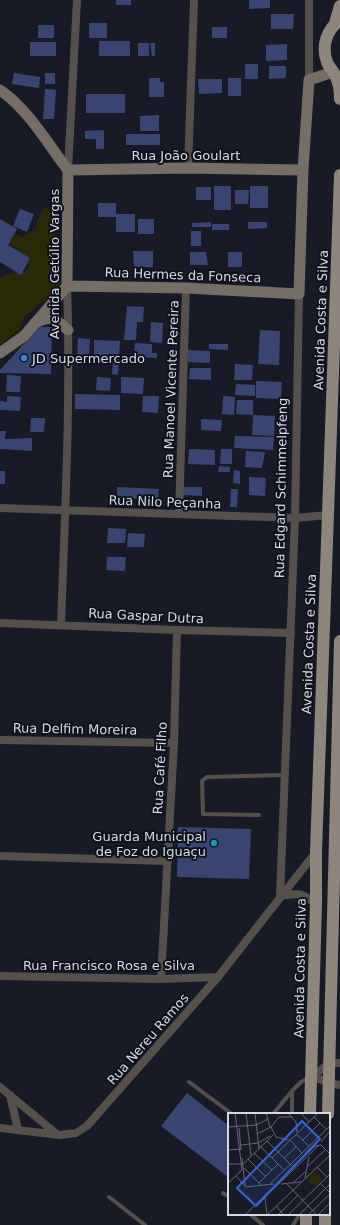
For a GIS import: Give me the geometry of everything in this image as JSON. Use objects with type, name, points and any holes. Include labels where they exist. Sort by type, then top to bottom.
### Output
[{"type":"main road","points":[[340,6],[338,22],[326,39],[324,51],[327,62],[336,75],[340,99]]},
{"type":"main road","name":"Avenida Costa e Silva","points":[[310,1113],[316,852],[340,175]]},
{"type":"main road","points":[[328,1113],[335,1084],[340,641]]},
{"type":"street","name":"Avenida Getúlio Vargas","points":[[61,624],[65,510],[68,330],[68,170],[77,0]]},
{"type":"street","points":[[188,168],[194,0]]},
{"type":"street","name":"Rua Edgard Schimmelpfeng","points":[[280,896],[295,518],[303,170],[309,80],[308,0]]},
{"type":"street","points":[[309,80],[336,75]]},
{"type":"street","points":[[0,90],[10,97],[30,119],[68,170]]},
{"type":"street","name":"Rua João Goulart","points":[[68,170],[188,168],[303,170]]},
{"type":"street","points":[[0,353],[24,336],[67,286]]},
{"type":"street","name":"Rua Hermes da Fonseca","points":[[67,286],[186,288],[299,294]]},
{"type":"street","name":"Rua Manoel Vicente Pereira","points":[[179,514],[186,288]]},
{"type":"street","points":[[35,324],[45,318],[55,319],[68,330]]},
{"type":"street","name":"Rua Nilo Peçanha","points":[[0,508],[295,518],[328,515]]},
{"type":"street","name":"Rua Gaspar Dutra","points":[[0,623],[61,624],[177,630],[291,632]]},
{"type":"street","name":"Rua Café Filho","points":[[161,979],[166,861],[174,743],[177,630]]},
{"type":"street","name":"Rua Delfim Moreira","points":[[0,740],[174,743]]},
{"type":"street","name":"Rua Nereu Ramos","points":[[0,1128],[59,1135],[76,1133],[87,1126],[218,977],[316,852]]},
{"type":"street","points":[[0,856],[166,861]]},
{"type":"street","points":[[280,896],[297,893],[304,894],[316,904]]},
{"type":"street","name":"Rua Francisco Rosa e Silva","points":[[0,976],[161,979],[218,977]]},
{"type":"street","points":[[312,1076],[335,1063]]},
{"type":"street","points":[[312,1076],[335,1084]]},
{"type":"street","points":[[0,1087],[59,1135]]},
{"type":"street","points":[[10,1096],[18,1130]]},
{"type":"lane","points":[[259,815],[203,814],[202,781],[208,777],[284,775]]},
{"type":"lane","points":[[274,1113],[301,1082],[312,1076]]},
{"type":"lane","points":[[189,1082],[231,1113]]},
{"type":"lane","points":[[292,1091],[292,1113]]},
{"type":"lane","points":[[224,1193],[228,1196]]},
{"type":"lane","points":[[109,1197],[145,1225]]},
{"type":"lane","points":[[251,1215],[263,1225]]},
{"type":"lane","points":[[293,1225],[299,1215]]},
{"type":"shaded area","points":[[44,207],[58,217],[58,224],[50,244],[48,256],[59,276],[59,284],[53,293],[24,318],[18,330],[0,345],[0,277],[17,271],[25,272],[30,266],[18,248],[0,240],[1,221],[8,222],[13,232],[22,237],[35,229]]},
{"type":"building","points":[[116,0],[131,0],[131,5],[116,5]]},
{"type":"building","points":[[249,0],[270,0],[270,8],[249,9]]},
{"type":"building","points":[[271,14],[294,14],[293,29],[271,29]]},
{"type":"building","points":[[89,23],[107,23],[107,38],[89,38]]},
{"type":"building","points":[[38,25],[54,25],[54,38],[38,38]]},
{"type":"building","points":[[212,27],[227,27],[227,38],[212,38]]},
{"type":"building","points":[[99,41],[130,41],[130,56],[99,56]]},
{"type":"building","points":[[30,42],[56,42],[56,56],[30,56]]},
{"type":"building","points":[[138,43],[149,43],[149,56],[138,56]]},
{"type":"building","points":[[150,43],[155,43],[155,56],[152,56]]},
{"type":"building","points":[[287,44],[287,60],[266,61],[266,45]]},
{"type":"building","points":[[245,64],[258,64],[258,79],[245,79]]},
{"type":"building","points":[[269,66],[286,66],[286,78],[269,79]]},
{"type":"building","points":[[14,73],[40,77],[39,88],[12,84]]},
{"type":"building","points":[[45,73],[55,73],[55,84],[45,84]]},
{"type":"building","points":[[149,78],[160,78],[160,82],[164,82],[164,97],[149,97]]},
{"type":"building","points":[[228,78],[241,78],[241,96],[228,96]]},
{"type":"building","points":[[198,79],[222,79],[222,93],[199,94]]},
{"type":"building","points":[[45,89],[56,90],[54,119],[43,119]]},
{"type":"building","points":[[86,94],[125,94],[125,113],[86,113]]},
{"type":"building","points":[[159,115],[159,131],[140,131],[140,116]]},
{"type":"building","points":[[104,130],[104,149],[96,149],[96,139],[85,139],[85,131]]},
{"type":"building","points":[[126,134],[160,134],[160,145],[126,145]]},
{"type":"building","points":[[214,186],[231,186],[231,210],[214,210]]},
{"type":"building","points":[[250,186],[268,186],[268,208],[250,208]]},
{"type":"building","points":[[196,187],[211,187],[211,200],[196,200]]},
{"type":"building","points":[[235,190],[249,190],[248,204],[235,204]]},
{"type":"building","points":[[98,203],[116,203],[116,214],[135,214],[135,232],[116,232],[116,217],[98,217]]},
{"type":"building","points":[[20,209],[34,214],[27,232],[13,226]]},
{"type":"building","points":[[0,219],[17,229],[8,245],[30,258],[21,275],[0,262]]},
{"type":"building","points":[[138,219],[154,219],[154,234],[138,234]]},
{"type":"building","points":[[211,222],[211,227],[192,227],[192,223]]},
{"type":"building","points":[[248,222],[267,222],[267,228],[248,229]]},
{"type":"building","points":[[212,224],[229,224],[229,230],[212,230]]},
{"type":"building","points":[[191,231],[201,231],[201,246],[191,246]]},
{"type":"building","points":[[133,251],[153,251],[153,267],[134,267]]},
{"type":"building","points":[[190,252],[206,252],[208,265],[190,265]]},
{"type":"building","points":[[228,252],[242,252],[242,267],[228,267]]},
{"type":"building","points":[[127,306],[144,307],[143,322],[137,322],[136,340],[124,340]]},
{"type":"building","points":[[151,322],[163,323],[162,343],[150,342]]},
{"type":"building","points":[[39,327],[52,327],[51,374],[0,373],[0,370]]},
{"type":"building","points":[[260,330],[280,331],[279,365],[258,364]]},
{"type":"building","points":[[78,338],[90,339],[89,357],[77,356]]},
{"type":"building","points":[[94,340],[120,341],[118,375],[112,374],[113,358],[94,357]]},
{"type":"building","points":[[135,343],[152,344],[152,353],[157,353],[157,358],[134,357]]},
{"type":"building","points":[[209,344],[228,344],[228,350],[209,349]]},
{"type":"building","points":[[188,350],[210,351],[210,363],[188,362]]},
{"type":"building","points":[[235,364],[253,365],[252,380],[234,380]]},
{"type":"building","points":[[190,368],[211,368],[211,380],[189,379]]},
{"type":"building","points":[[7,375],[21,376],[20,392],[6,392]]},
{"type":"building","points":[[97,377],[111,378],[110,391],[96,390]]},
{"type":"building","points":[[121,377],[144,378],[143,394],[121,393]]},
{"type":"building","points":[[256,381],[282,382],[281,399],[256,398]]},
{"type":"building","points":[[236,384],[255,385],[255,396],[235,395]]},
{"type":"building","points":[[75,394],[120,395],[120,410],[75,409]]},
{"type":"building","points":[[7,396],[21,397],[20,411],[0,410],[0,401],[7,402]]},
{"type":"building","points":[[143,396],[159,396],[158,413],[142,412]]},
{"type":"building","points":[[223,396],[235,397],[234,415],[222,414]]},
{"type":"building","points":[[237,400],[253,400],[253,415],[236,414]]},
{"type":"building","points":[[253,415],[275,416],[274,436],[252,435]]},
{"type":"building","points":[[31,418],[45,418],[44,432],[30,432]]},
{"type":"building","points":[[201,419],[222,420],[221,431],[201,430]]},
{"type":"building","points":[[0,431],[6,431],[5,439],[32,438],[32,451],[0,449]]},
{"type":"building","points":[[235,436],[274,437],[273,450],[234,448]]},
{"type":"building","points":[[189,449],[215,450],[215,465],[188,464]]},
{"type":"building","points":[[221,449],[232,449],[232,464],[220,464]]},
{"type":"building","points":[[246,451],[265,452],[262,468],[245,467]]},
{"type":"building","points":[[219,466],[230,467],[230,472],[218,472]]},
{"type":"building","points":[[234,470],[240,471],[240,484],[233,483]]},
{"type":"building","points":[[0,471],[5,471],[5,484],[0,484]]},
{"type":"building","points":[[249,477],[266,478],[265,496],[249,495]]},
{"type":"building","points":[[117,487],[159,489],[158,500],[117,498]]},
{"type":"building","points":[[183,487],[202,487],[202,496],[183,495]]},
{"type":"building","points":[[231,489],[238,489],[237,507],[230,507]]},
{"type":"building","points":[[108,528],[126,529],[125,543],[107,543]]},
{"type":"building","points":[[128,533],[145,534],[144,547],[127,547]]},
{"type":"building","points":[[107,557],[126,557],[125,571],[106,570]]},
{"type":"building","points":[[178,827],[251,829],[249,879],[177,877]]},
{"type":"building","points":[[187,1093],[228,1125],[228,1177],[161,1126]]},
{"type":"place","name":"JD Supermercado","points":[[24,358]]},
{"type":"place","name":"Guarda Municipal de Foz do Iguaçu","points":[[214,843]]}]
